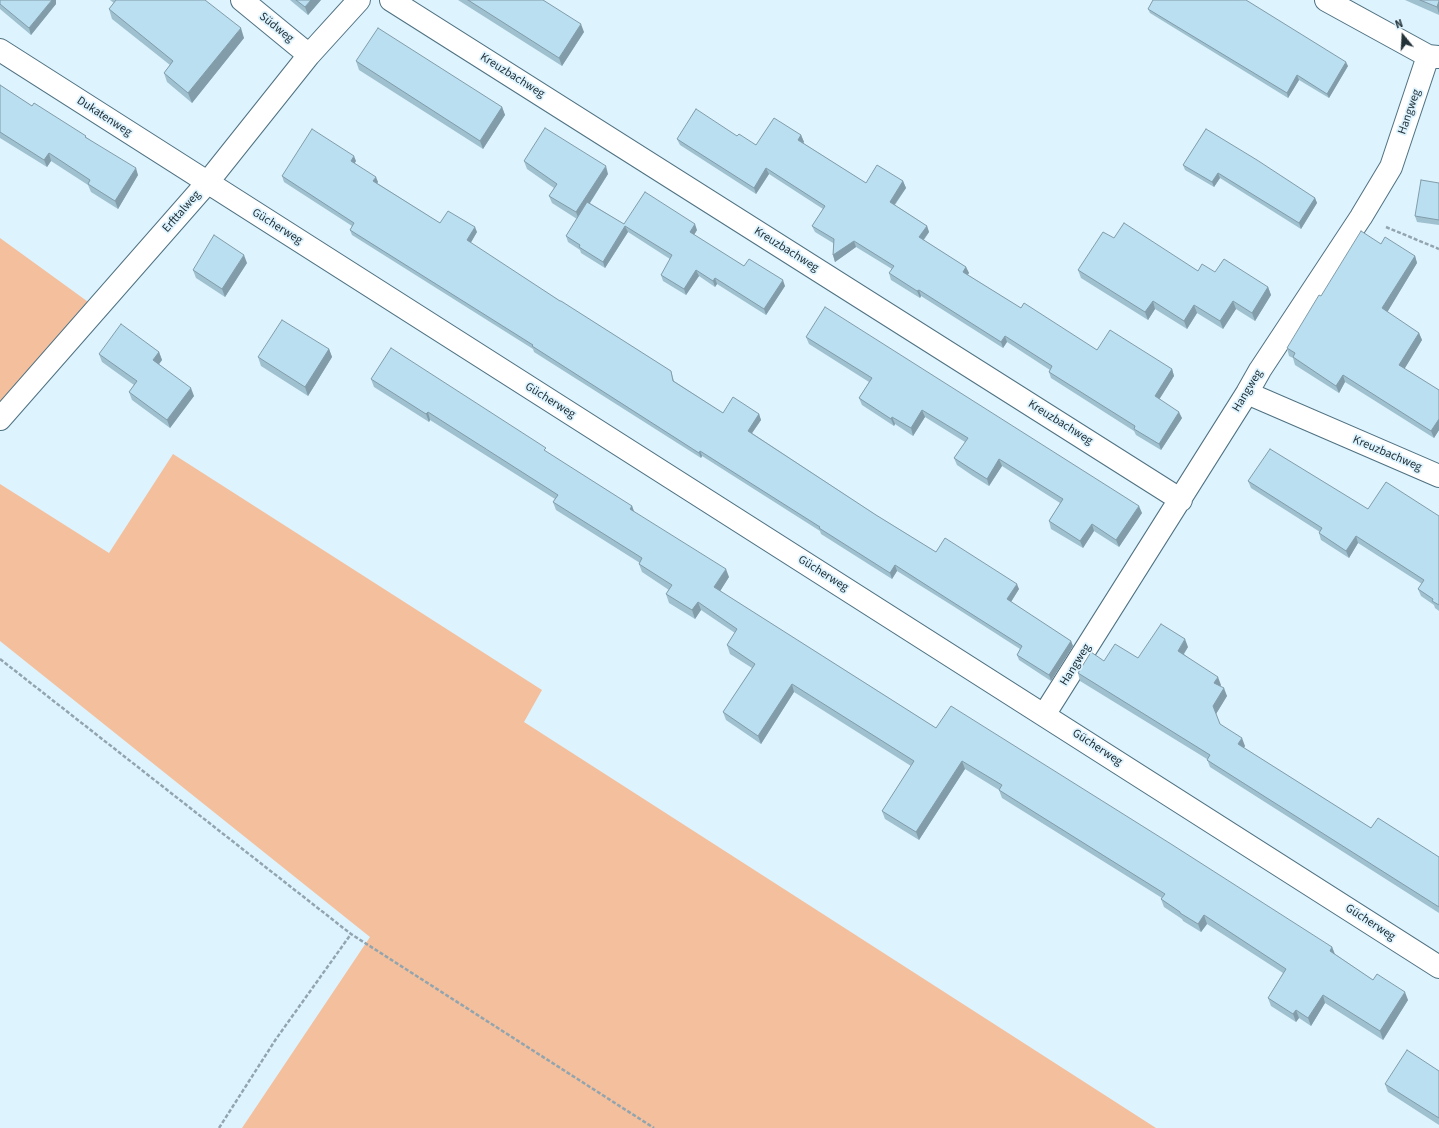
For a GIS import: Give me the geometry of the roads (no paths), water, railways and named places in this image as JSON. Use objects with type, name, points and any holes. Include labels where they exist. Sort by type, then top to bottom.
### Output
[{"type":"street","name":"Südweg","points":[[242,0],[309,55]]},
{"type":"street","name":"Erfttalweg","points":[[0,419],[207,183],[309,55],[358,0]]},
{"type":"street","name":"Kreuzbachweg","points":[[391,0],[1181,500]]},
{"type":"street","points":[[1326,0],[1434,57]]},
{"type":"street","name":"Dukatenweg","points":[[0,50],[207,183]]},
{"type":"street","name":"Hangweg","points":[[1044,715],[1248,394],[1260,370],[1362,216],[1391,167],[1434,57]]},
{"type":"street","name":"Gücherweg","points":[[207,183],[1439,967]]},
{"type":"street","name":"Kreuzbachweg","points":[[1248,394],[1439,476]]}]
